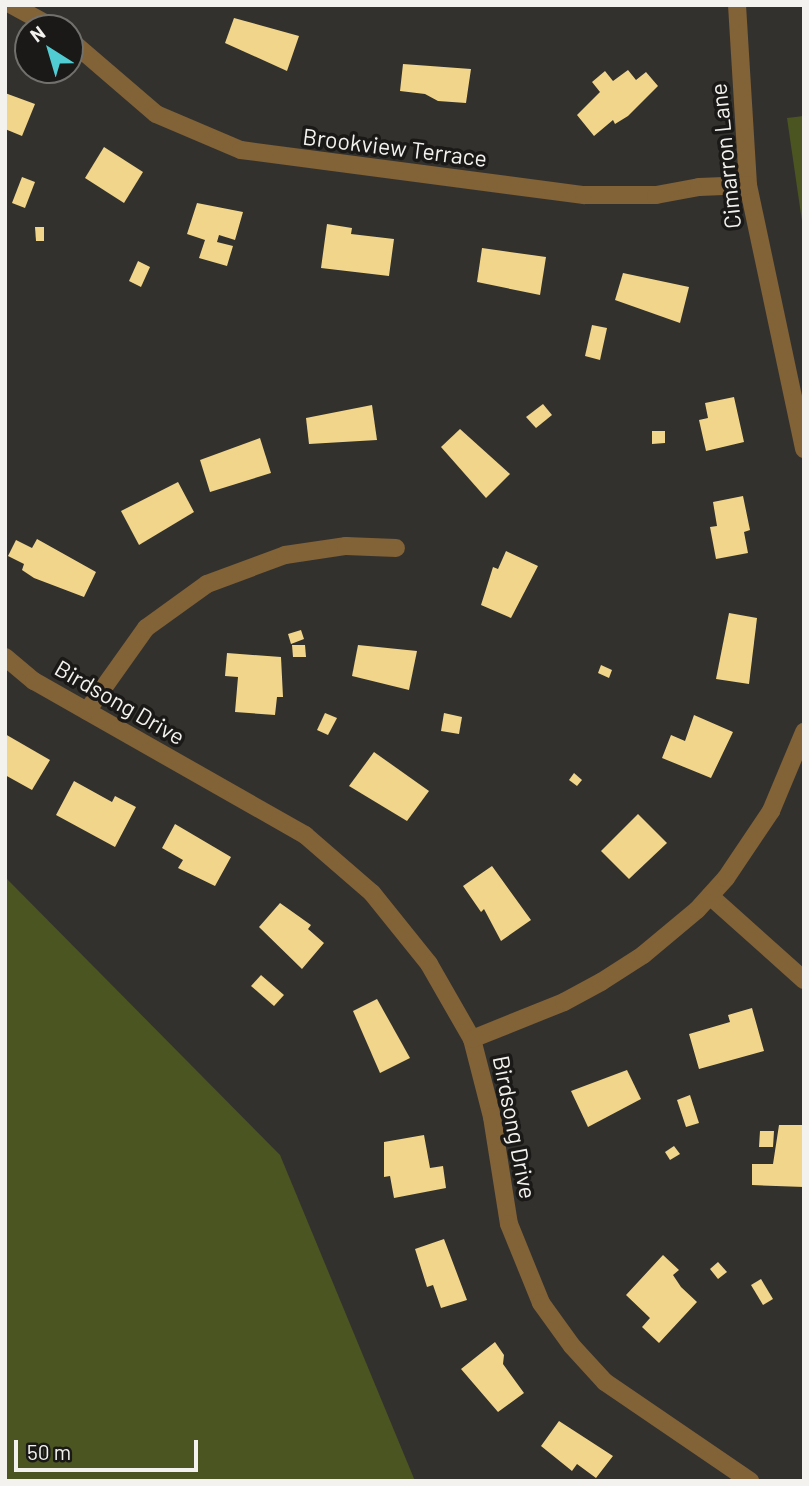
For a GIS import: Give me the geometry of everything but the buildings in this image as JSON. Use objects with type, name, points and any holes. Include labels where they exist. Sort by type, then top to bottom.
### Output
[{"type":"street","points":[[12,5],[28,14]]},
{"type":"street","name":"Cimarron Lane","points":[[737,5],[748,186],[804,449]]},
{"type":"street","name":"Brookview Terrace","points":[[84,52],[156,114],[241,150],[584,195],[656,195],[699,187],[748,186]]},
{"type":"street","points":[[87,711],[146,628],[207,584],[285,555],[346,546],[397,548]]},
{"type":"street","name":"Birdsong Drive","points":[[5,657],[34,681],[293,828],[343,865],[372,892],[429,964],[472,1039],[492,1118],[509,1224],[541,1303],[572,1346],[606,1382],[750,1481]]},
{"type":"street","points":[[472,1039],[564,1002],[601,982],[675,930],[710,896],[771,811],[804,732]]},
{"type":"street","points":[[710,896],[804,980]]},
{"type":"green space","points":[[804,116],[804,235],[787,118]]},
{"type":"green space","points":[[5,877],[280,1155],[415,1481],[5,1481]]}]
